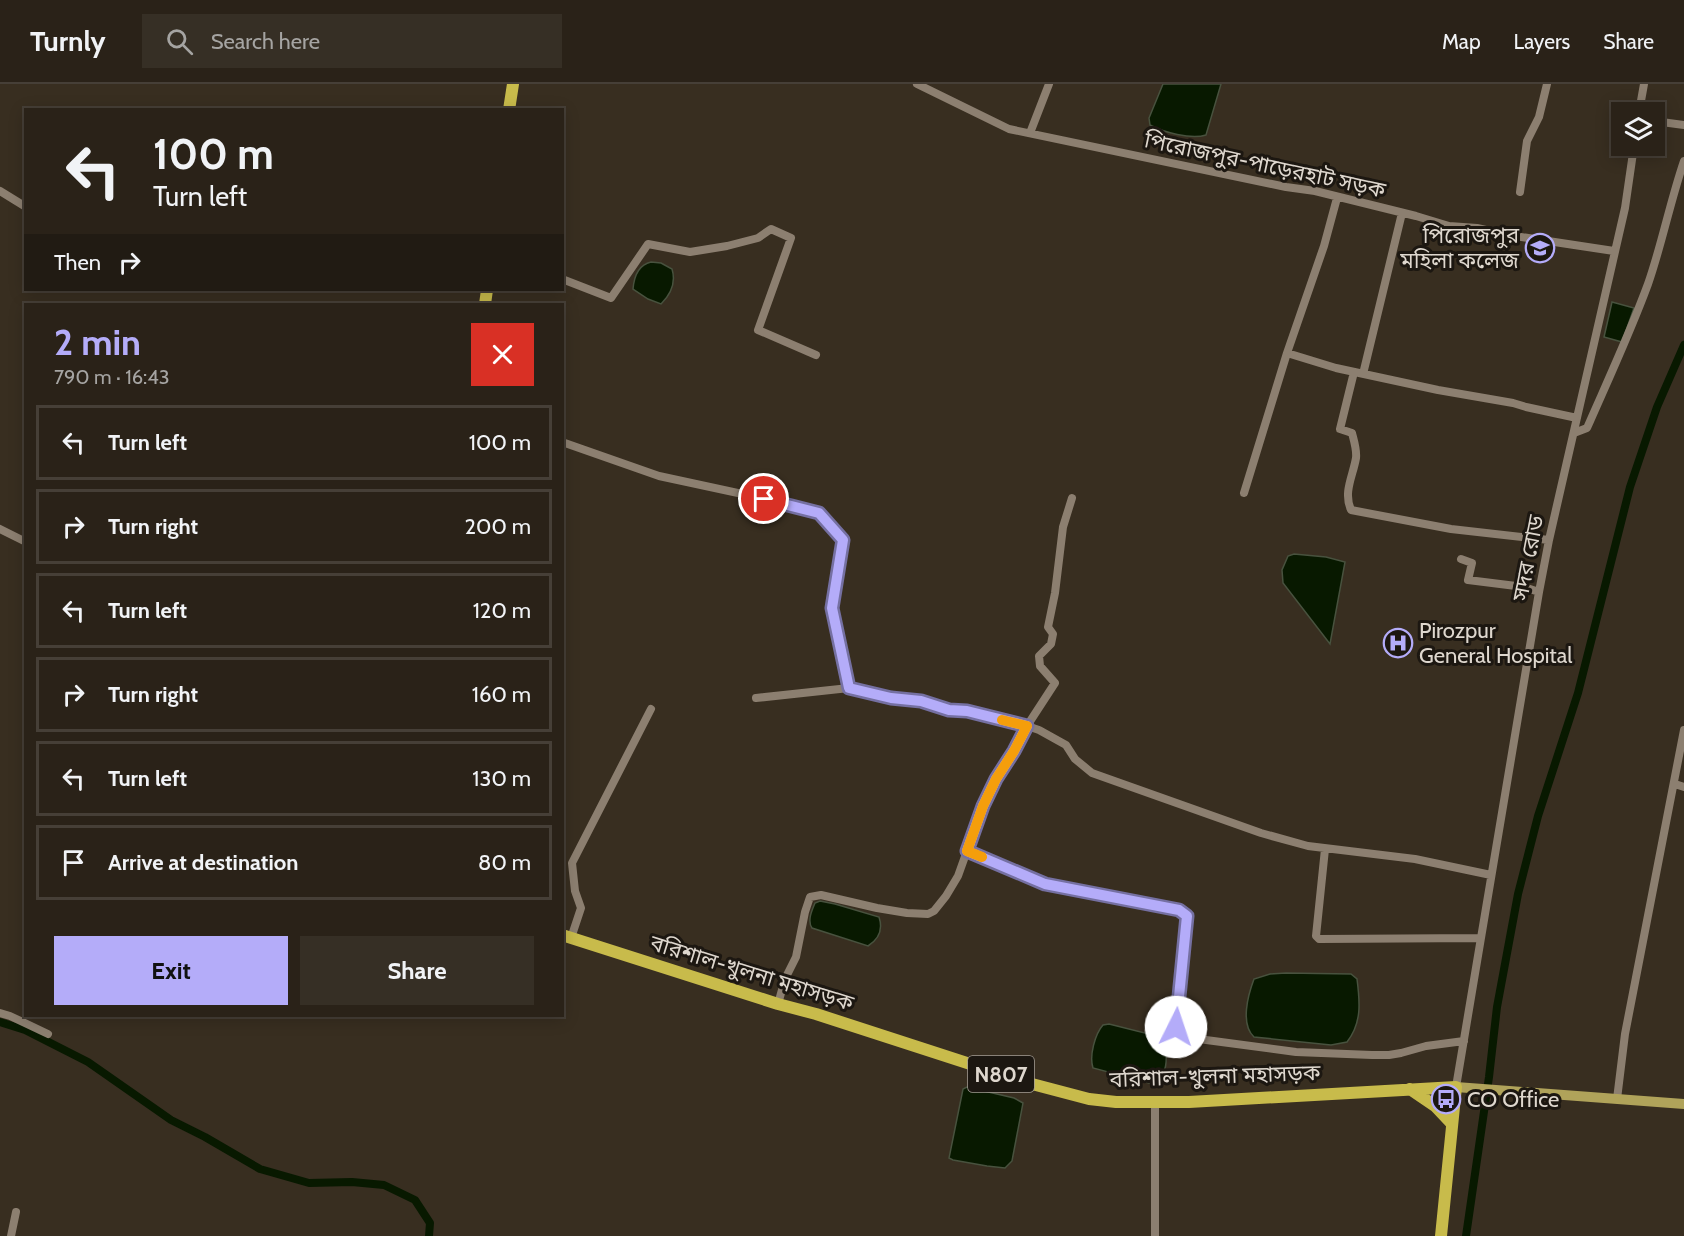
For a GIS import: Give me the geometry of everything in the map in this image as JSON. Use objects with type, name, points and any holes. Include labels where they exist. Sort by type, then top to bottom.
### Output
[{"type":"highway","points":[[509,108],[513,84]]},
{"type":"highway","name":"বরিশাল-খুলনা মহাসড়ক","points":[[567,937],[1032,1084],[1089,1099],[1116,1102],[1201,1101],[1456,1087]]},
{"type":"highway","points":[[1441,1236],[1456,1087]]},
{"type":"highway","points":[[1410,1089],[1435,1107],[1452,1124]]},
{"type":"main road","points":[[1456,1087],[1684,1104]]},
{"type":"street","name":"পিরোজপুর-পাড়েরহাট সড়ক","points":[[917,84],[1009,129],[1286,187],[1315,191],[1449,226],[1477,228],[1614,251]]},
{"type":"street","points":[[1030,133],[1049,84]]},
{"type":"street","points":[[1520,192],[1527,141],[1539,117],[1546,84]]},
{"type":"street","points":[[1641,102],[1644,84]]},
{"type":"street","points":[[1665,123],[1684,126]]},
{"type":"street","name":"সদর রোড","points":[[1456,1087],[1539,592],[1625,208],[1633,156]]},
{"type":"street","points":[[1574,434],[1587,428],[1633,325],[1664,234],[1684,161]]},
{"type":"street","points":[[0,190],[24,206]]},
{"type":"street","points":[[1244,493],[1287,352],[1324,246],[1337,198]]},
{"type":"street","points":[[1363,374],[1402,213]]},
{"type":"street","points":[[564,280],[611,298],[648,244],[690,252],[758,238],[771,229],[791,238],[758,330],[816,355]]},
{"type":"street","points":[[1287,352],[1354,372],[1577,417]]},
{"type":"street","points":[[1354,372],[1340,429],[1352,434],[1355,442],[1356,455],[1348,490],[1348,502],[1352,510],[1451,529],[1549,540]]},
{"type":"street","points":[[564,443],[659,476],[780,502],[819,513],[843,540],[832,608],[849,688]]},
{"type":"street","points":[[778,1004],[785,979],[796,957],[810,897],[821,895],[877,908],[928,914],[934,911],[946,896],[958,876],[983,806],[996,779],[1055,683],[1040,666],[1039,656],[1051,644],[1053,634],[1048,627],[1063,527],[1072,498]]},
{"type":"street","points":[[0,529],[24,541]]},
{"type":"street","points":[[1461,559],[1472,563],[1468,580],[1524,587],[1539,592]]},
{"type":"street","points":[[756,698],[849,688],[891,698],[921,701],[949,710],[967,711],[1027,726],[1055,738],[1066,745],[1075,759],[1092,773],[1269,835],[1308,846],[1415,859],[1491,875]]},
{"type":"street","points":[[567,937],[581,908],[575,891],[572,863],[651,709]]},
{"type":"street","points":[[1617,1099],[1625,1034],[1684,730]]},
{"type":"street","points":[[1675,784],[1684,787]]},
{"type":"street","points":[[1325,849],[1316,936],[1319,939],[1481,938]]},
{"type":"street","points":[[967,851],[1045,884],[1179,910],[1187,916],[1176,1036],[1296,1052],[1372,1055],[1389,1055],[1426,1046],[1464,1041]]},
{"type":"street","points":[[0,1013],[48,1034]]},
{"type":"street","points":[[1155,1102],[1155,1236]]},
{"type":"street","points":[[11,1236],[16,1212]]},
{"type":"shaded area","points":[[1163,84],[1221,84],[1206,135],[1193,137],[1150,125],[1149,118]]},
{"type":"shaded area","points":[[651,262],[661,263],[672,269],[672,288],[661,304],[633,289],[638,272]]},
{"type":"shaded area","points":[[1612,302],[1634,308],[1622,342],[1604,337]]},
{"type":"shaded area","points":[[1294,554],[1326,557],[1345,562],[1330,644],[1283,583],[1282,570],[1288,556]]},
{"type":"shaded area","points":[[820,901],[879,917],[881,926],[877,937],[868,946],[812,928],[811,912],[815,903]]},
{"type":"shaded area","points":[[1270,974],[1351,974],[1357,979],[1358,1020],[1347,1042],[1331,1045],[1254,1037],[1247,1025],[1246,1009],[1254,979]]},
{"type":"shaded area","points":[[1109,1024],[1165,1038],[1166,1066],[1161,1077],[1149,1083],[1093,1068],[1092,1051],[1095,1039],[1103,1025]]},
{"type":"shaded area","points":[[967,1087],[1014,1098],[1023,1103],[1012,1161],[1005,1168],[949,1158],[963,1089]]},
{"type":"waterway","points":[[1466,1236],[1497,1007],[1518,894],[1538,816],[1578,693],[1630,487],[1657,407],[1684,345]]},
{"type":"waterway","points":[[0,1022],[25,1030],[88,1062],[171,1120],[260,1169],[309,1183],[352,1182],[384,1185],[415,1200],[430,1223],[429,1236]]},
{"type":"slow traffic","points":[[982,857],[967,851],[983,806],[1027,726],[1002,720]]},
{"type":"place","name":"পিরোজপুর মহিলা কলেজ","points":[[1540,248]]},
{"type":"place","name":"Pirozpur General Hospital","points":[[1398,643]]},
{"type":"place","name":"CO Office","points":[[1446,1099]]},
{"type":"route","points":[[764,499],[819,513],[843,540],[832,608],[849,688],[891,698],[921,701],[949,710],[967,711],[1027,726],[983,806],[967,851],[1045,884],[1179,910],[1187,916],[1176,1027]]}]
